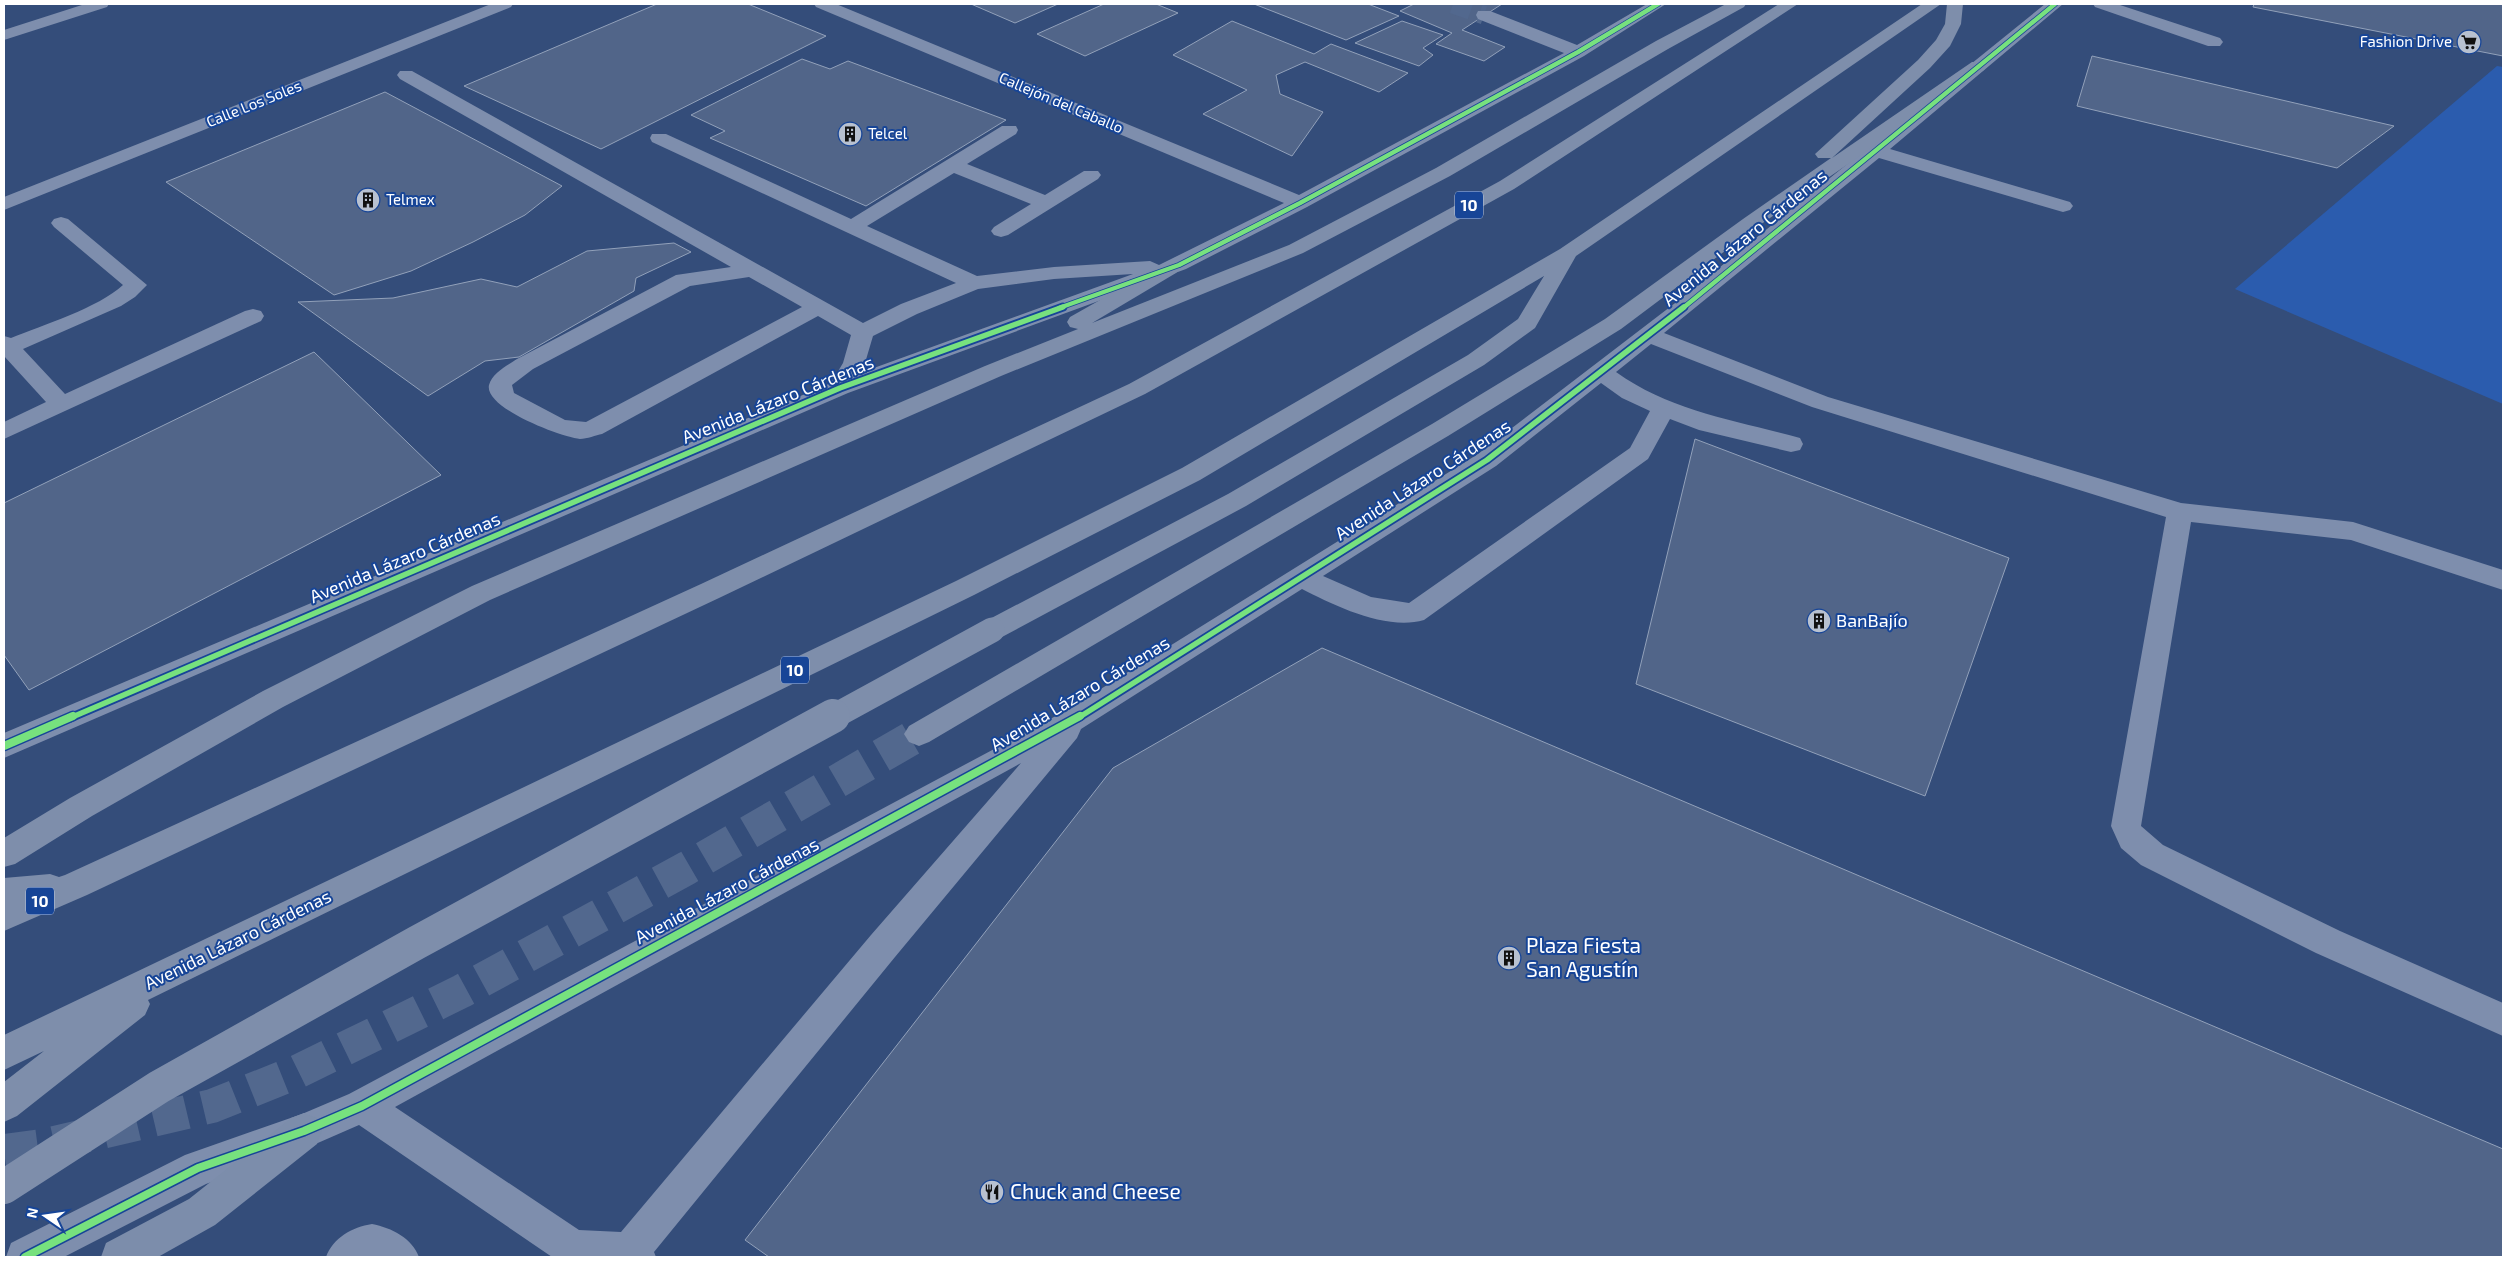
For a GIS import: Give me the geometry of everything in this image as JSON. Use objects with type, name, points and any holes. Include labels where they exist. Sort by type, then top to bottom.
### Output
[{"type":"highway","points":[[4,854],[81,807],[273,699],[480,593],[992,371],[1296,249],[1443,172],[1662,45],[1738,4]]},
{"type":"highway","name":"10","points":[[4,917],[76,886],[710,592],[1137,389],[1506,185],[1790,4]]},
{"type":"highway","name":"Avenida Lázaro Cárdenas","points":[[4,1053],[965,588],[1191,474],[1567,252],[1933,4]]},
{"type":"highway","points":[[1750,223],[1924,64],[1944,42],[1953,24],[1956,4]]},
{"type":"highway","points":[[919,734],[1440,430],[1596,334],[1750,223],[1978,66]]},
{"type":"highway","points":[[4,1187],[168,1082],[416,943],[992,630],[1237,500],[1476,360],[1527,323],[1567,252]]},
{"type":"highway","points":[[992,371],[1174,267]]},
{"type":"highway","points":[[4,892],[76,886]]},
{"type":"highway","points":[[4,1104],[178,969]]},
{"type":"main road","points":[[120,1257],[202,1212],[304,1131]]},
{"type":"street","points":[[4,35],[101,4]]},
{"type":"street","name":"Calle Los Soles","points":[[4,204],[505,4]]},
{"type":"street","name":"Callejón del Caballo","points":[[822,4],[1300,203]]},
{"type":"street","name":"Avenida Lázaro Cárdenas","points":[[4,746],[840,388],[1174,267],[1300,203],[1578,52],[1658,4]]},
{"type":"street","name":"Avenida Lázaro Cárdenas","points":[[25,1257],[198,1168],[304,1131],[362,1106],[1077,718],[1487,460],[1648,336],[2054,4]]},
{"type":"street","points":[[2101,4],[2214,42]]},
{"type":"street","points":[[1484,16],[1578,52]]},
{"type":"street","points":[[406,75],[863,332]]},
{"type":"street","points":[[852,227],[1008,130]]},
{"type":"street","points":[[658,138],[974,283]]},
{"type":"street","points":[[1876,151],[2063,206]]},
{"type":"street","points":[[952,165],[1046,203]]},
{"type":"street","points":[[1001,232],[1091,175]]},
{"type":"street","points":[[61,224],[136,285],[131,292],[112,302],[5,347],[61,404]]},
{"type":"street","points":[[840,388],[854,363],[863,332],[909,309],[974,283],[1054,273],[1174,267]]},
{"type":"street","points":[[752,270],[684,280],[525,364],[507,375],[501,382],[500,389],[505,398],[559,427],[582,431],[594,428],[818,307]]},
{"type":"street","points":[[4,431],[253,316]]},
{"type":"street","points":[[1648,336],[1820,402],[2180,512],[2353,531],[2503,580]]},
{"type":"street","points":[[1601,372],[1630,393],[1706,424],[1791,444]]},
{"type":"street","points":[[1301,577],[1345,600],[1389,613],[1414,613],[1639,453],[1664,408]]},
{"type":"street","points":[[2180,512],[2126,826],[2128,832],[2142,850],[2328,942],[2503,1020]]},
{"type":"street","points":[[362,1106],[570,1253],[633,1255],[883,946],[1077,718]]},
{"type":"street","points":[[345,1257],[365,1243],[373,1242],[383,1245],[400,1257]]},
{"type":"shaded area","points":[[2497,66],[2503,67],[2503,404],[2235,289]]},
{"type":"building","points":[[657,4],[748,4],[826,36],[601,149],[464,86]]},
{"type":"building","points":[[971,4],[1058,4],[1015,23]]},
{"type":"building","points":[[1104,4],[1156,4],[1178,13],[1085,56],[1037,34]]},
{"type":"building","points":[[1254,4],[1368,4],[1399,16],[1346,40]]},
{"type":"building","points":[[1414,4],[1502,4],[1462,30],[1505,47],[1484,61],[1436,44],[1452,33],[1400,11]]},
{"type":"building","name":"Fashion Drive","points":[[2254,4],[2503,4],[2503,56],[2253,7]]},
{"type":"building","points":[[1232,21],[1314,54],[1331,44],[1408,73],[1379,92],[1305,62],[1276,75],[1280,94],[1323,112],[1292,156],[1203,114],[1247,90],[1173,55]]},
{"type":"building","points":[[1402,21],[1443,35],[1423,48],[1433,55],[1419,66],[1355,43]]},
{"type":"building","points":[[2092,56],[2394,126],[2337,168],[2077,106]]},
{"type":"building","name":"Telcel","points":[[802,59],[830,69],[848,61],[1006,120],[866,206],[710,138],[725,131],[691,115]]},
{"type":"building","name":"Telmex","points":[[385,92],[562,186],[525,215],[473,242],[411,271],[334,295],[166,182]]},
{"type":"building","points":[[674,243],[691,252],[636,278],[634,291],[519,357],[485,361],[428,396],[298,302],[393,298],[481,279],[517,287],[587,251]]},
{"type":"building","points":[[314,352],[441,475],[29,690],[4,655],[4,503]]},
{"type":"building","name":"BanBajío","points":[[1695,439],[2009,558],[1925,796],[1636,684]]},
{"type":"building","name":"Plaza Fiesta San Agustín","points":[[1322,648],[2503,1149],[2503,1257],[769,1257],[745,1240],[1113,768]]},
{"type":"tunnel","points":[[1453,4],[1484,15]]},
{"type":"tunnel","points":[[4,1151],[42,1146],[212,1106],[297,1072],[462,991],[687,868],[919,734]]},
{"type":"cycle path","points":[[4,746],[840,388],[1179,265],[1300,203],[1578,52],[1658,4]]},
{"type":"cycle path","points":[[25,1257],[198,1168],[304,1131],[362,1106],[1077,718],[1487,460],[1691,302],[2055,4]]},
{"type":"place","name":"Fashion Drive","points":[[2469,42]]},
{"type":"place","name":"Telcel","points":[[850,134]]},
{"type":"place","name":"Telmex","points":[[368,200]]},
{"type":"place","name":"BanBajío","points":[[1819,621]]},
{"type":"place","name":"Plaza Fiesta San Agustín","points":[[1509,958]]},
{"type":"place","name":"Chuck and Cheese","points":[[992,1192]]}]
